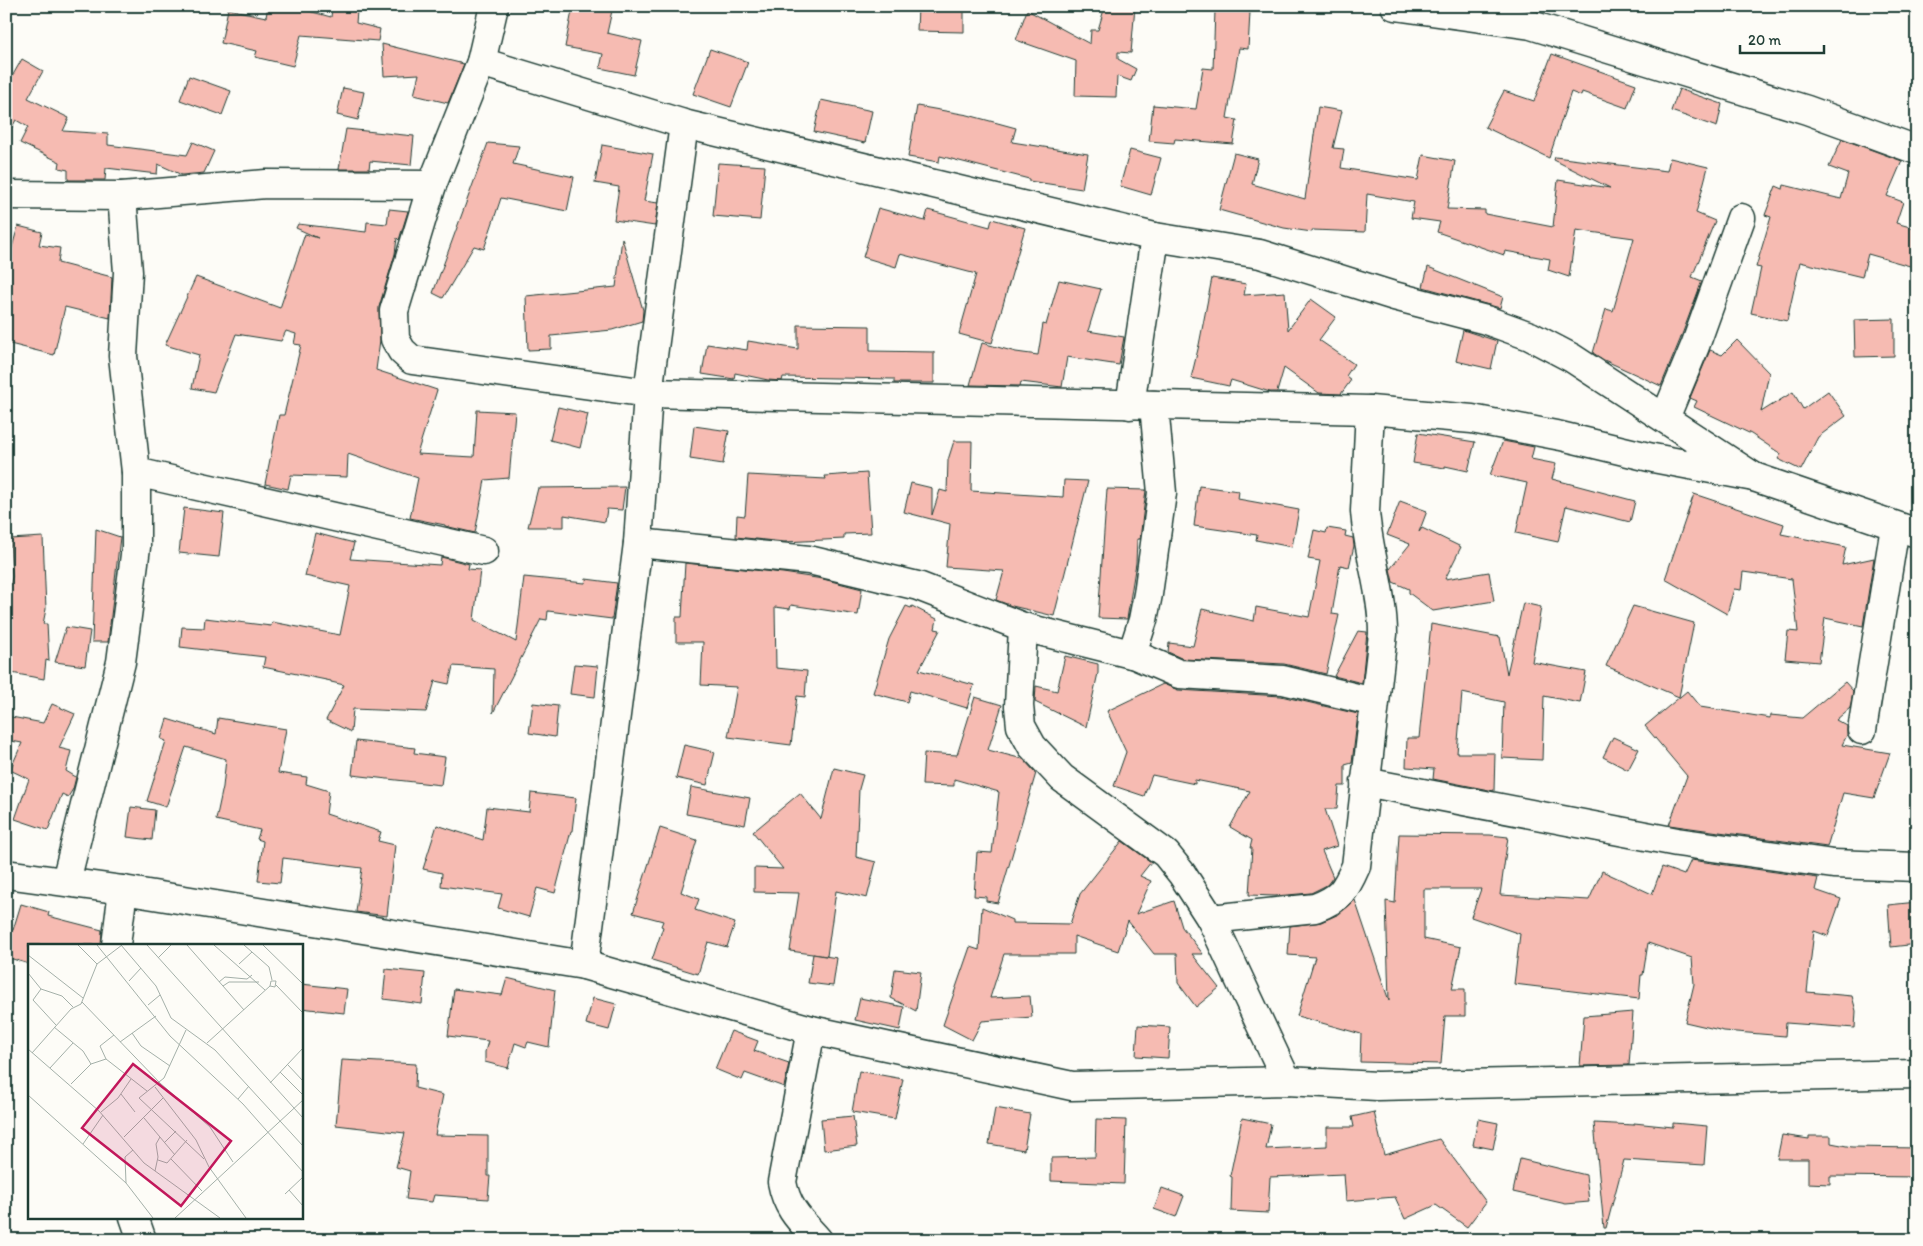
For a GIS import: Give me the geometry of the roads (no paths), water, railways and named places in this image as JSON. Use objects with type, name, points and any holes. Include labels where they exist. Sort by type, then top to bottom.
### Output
[{"type":"street","points":[[494,6],[480,62],[432,185],[394,311],[395,339],[412,360],[648,393],[1370,410],[1472,419],[1562,436],[1653,458],[1754,477],[1906,530],[1862,730]]},
{"type":"street","points":[[1395,6],[1531,25],[1807,110],[1917,150]]},
{"type":"street","points":[[480,62],[684,124],[1154,237],[1260,254],[1394,296],[1486,320],[1530,336],[1572,358],[1754,477]]},
{"type":"street","points":[[584,965],[638,543],[648,393],[684,124]]},
{"type":"street","points":[[6,196],[122,196],[266,184],[432,185]]},
{"type":"street","points":[[66,881],[122,662],[137,536],[136,472],[124,356],[128,272],[122,196]]},
{"type":"street","points":[[1665,418],[1695,346],[1741,218]]},
{"type":"street","points":[[1132,654],[1143,620],[1148,594],[1162,493],[1142,405],[1154,237]]},
{"type":"street","points":[[1211,919],[1315,908],[1331,902],[1347,888],[1356,866],[1383,634],[1383,617],[1366,528],[1365,512],[1370,410]]},
{"type":"street","points":[[136,472],[484,551]]},
{"type":"street","points":[[638,543],[809,560],[918,586],[1022,627],[1132,654],[1186,676],[1287,680],[1374,702]]},
{"type":"street","points":[[1022,627],[1019,706],[1021,726],[1032,746],[1062,778],[1166,854],[1182,874],[1211,919],[1287,1081]]},
{"type":"street","points":[[1365,782],[1687,843],[1833,864],[1917,867]]},
{"type":"street","points":[[6,874],[66,881],[584,965],[811,1030],[1072,1086],[1287,1081],[1377,1086],[1917,1074]]},
{"type":"street","points":[[116,944],[123,890]]},
{"type":"street","points":[[811,1030],[782,1182],[785,1197],[793,1213],[818,1240]]},
{"type":"street","points":[[134,1218],[142,1240]]}]
